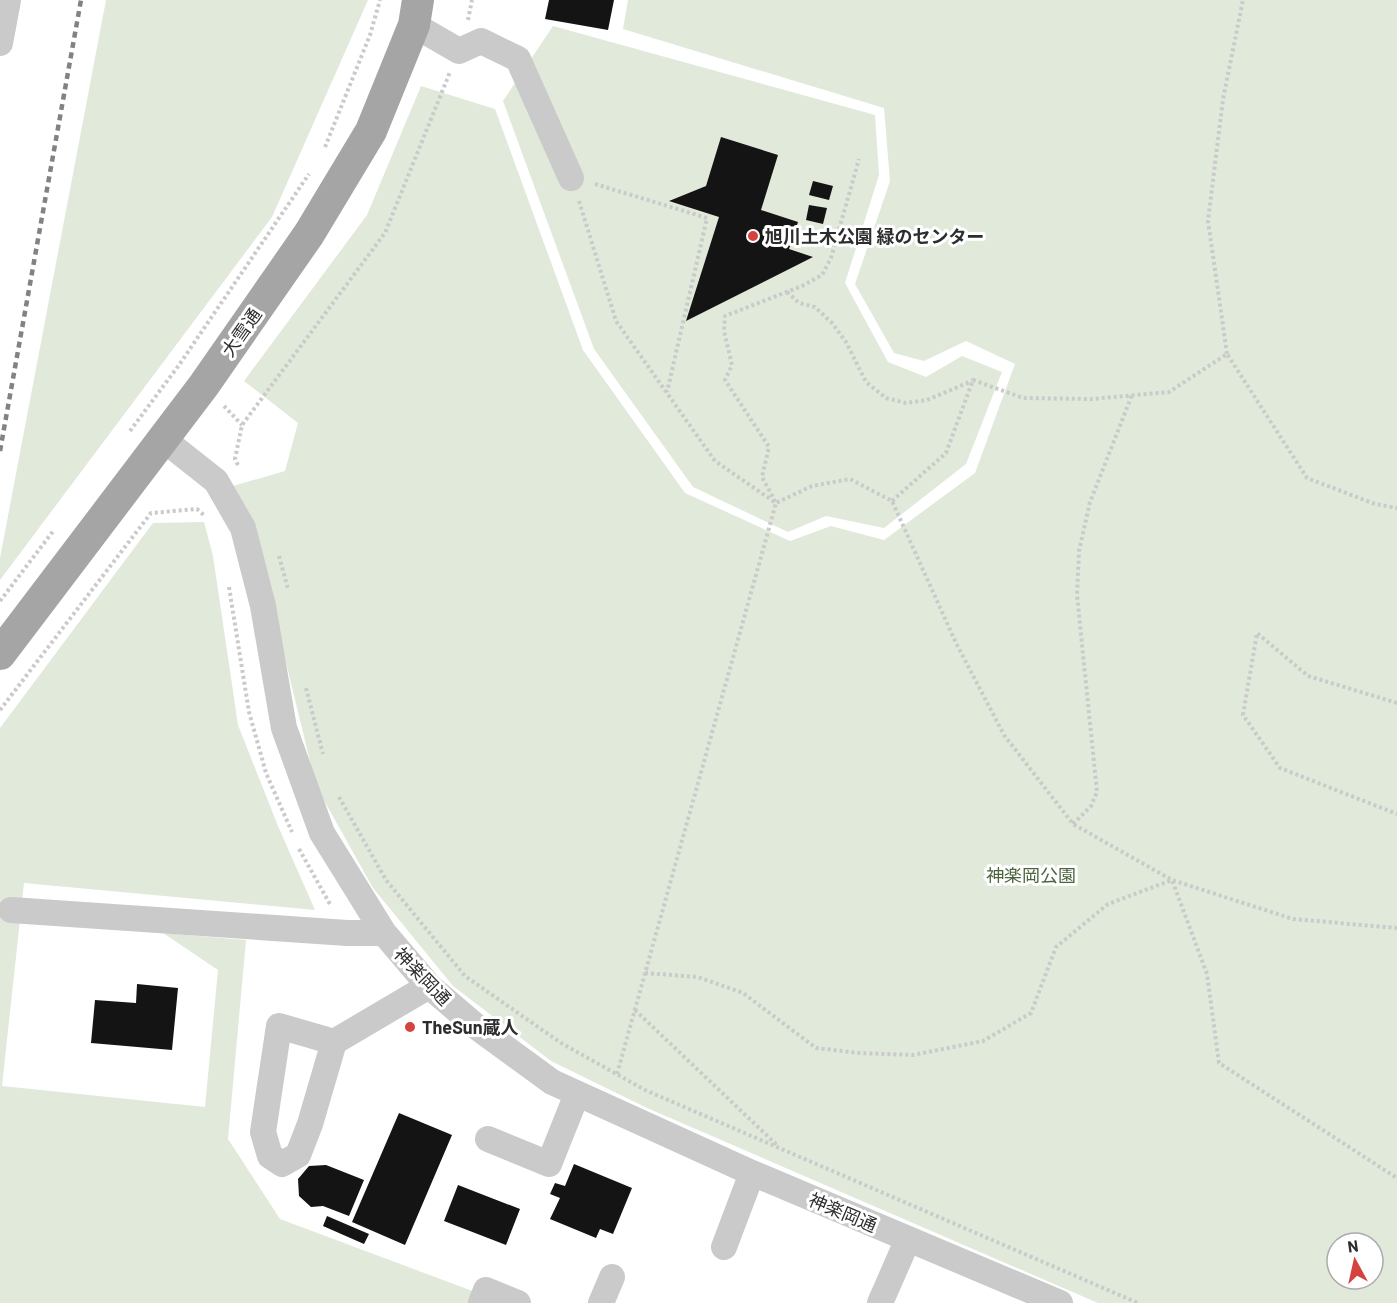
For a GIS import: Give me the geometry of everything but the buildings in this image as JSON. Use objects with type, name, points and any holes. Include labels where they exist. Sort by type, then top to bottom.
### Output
[{"type":"main road","name":"大雪通","points":[[7,645],[204,385],[309,234],[371,131],[416,12]]},
{"type":"street","points":[[0,43],[8,0]]},
{"type":"street","points":[[416,12],[459,51],[481,41],[518,59],[572,178]]},
{"type":"street","name":"神楽岡通","points":[[163,439],[216,480],[243,528],[263,606],[284,728],[322,832],[384,933],[429,986],[478,1028],[552,1082],[752,1173],[1060,1303]]},
{"type":"street","points":[[11,910],[347,933],[384,933]]},
{"type":"street","points":[[334,1042],[279,1026],[263,1132],[270,1156],[282,1164],[298,1155],[310,1124],[334,1042],[429,986]]},
{"type":"street","points":[[488,1140],[549,1164],[577,1094]]},
{"type":"street","points":[[724,1247],[752,1173]]},
{"type":"street","points":[[880,1303],[908,1239]]},
{"type":"street","points":[[601,1303],[612,1277]]},
{"type":"street","points":[[480,1303],[486,1290],[519,1303]]},
{"type":"path","points":[[323,153],[370,35],[380,0]]},
{"type":"path","points":[[241,469],[235,459],[242,425],[385,233],[459,51],[472,0]]},
{"type":"path","points":[[1243,0],[1223,99],[1208,221],[1227,354],[1307,478],[1375,504],[1397,508]]},
{"type":"path","points":[[617,1074],[776,503],[762,477],[769,447],[725,380],[732,365],[724,331],[725,316],[802,286],[822,275],[831,258],[859,159]]},
{"type":"path","points":[[126,436],[179,365],[310,172]]},
{"type":"path","points":[[572,178],[616,321],[715,461],[776,503]]},
{"type":"path","points":[[572,178],[707,218],[667,392]]},
{"type":"path","points":[[787,292],[799,303],[815,307],[832,323],[846,342],[866,382],[886,398],[906,403],[927,400],[972,380],[1023,398],[1092,399],[1169,392],[1227,354]]},
{"type":"path","points":[[892,501],[946,453],[972,380]]},
{"type":"path","points":[[1073,824],[1091,806],[1097,792],[1077,595],[1079,551],[1090,502],[1132,395]]},
{"type":"path","points":[[776,503],[812,486],[850,479],[892,501],[956,643],[1004,735],[1073,824],[1172,880],[1293,919],[1397,928]]},
{"type":"path","points":[[0,710],[151,513],[197,509],[212,522]]},
{"type":"path","points":[[0,601],[57,527]]},
{"type":"path","points":[[279,555],[286,577],[289,598]]},
{"type":"path","points":[[228,580],[249,712],[266,773],[294,837]]},
{"type":"path","points":[[1397,703],[1308,676],[1257,633],[1243,714],[1280,768],[1397,814]]},
{"type":"path","points":[[304,685],[326,762]]},
{"type":"path","points":[[337,794],[386,880],[465,976],[561,1044],[645,1090],[1138,1303]]},
{"type":"path","points":[[299,848],[347,933]]},
{"type":"path","points":[[645,973],[698,978],[742,993],[816,1048],[859,1053],[913,1055],[983,1041],[1031,1013],[1056,947],[1108,904],[1172,880]]},
{"type":"path","points":[[1172,880],[1207,974],[1220,1063],[1397,1178]]},
{"type":"path","points":[[635,1010],[780,1148]]},
{"type":"green space","points":[[106,0],[368,0],[272,217],[0,580],[0,558]]},
{"type":"green space","name":"神楽岡公園","points":[[628,0],[1397,0],[1397,1303],[1098,1303],[647,1108],[551,1061],[453,986],[373,888],[316,786],[255,535],[233,486],[285,471],[298,423],[244,381],[367,215],[421,86],[495,109],[583,350],[685,493],[790,541],[831,526],[884,540],[975,473],[1015,364],[966,341],[924,361],[894,353],[855,284],[890,181],[884,108],[623,29]]},
{"type":"green space","points":[[553,26],[875,115],[879,175],[845,283],[888,362],[926,377],[962,356],[1002,372],[966,464],[884,528],[826,516],[788,532],[693,487],[594,349],[503,101]]},
{"type":"green space","points":[[204,522],[213,556],[238,725],[278,826],[315,910],[24,883],[2,1086],[205,1107],[218,970],[163,933],[246,940],[228,1139],[280,1219],[475,1292],[471,1303],[0,1303],[0,728],[153,523]]},
{"type":"railway","points":[[0,451],[81,0]]},
{"type":"place","name":"旭川土木公園 緑のセンター","points":[[753,236]]},
{"type":"place","name":"TheSun蔵人","points":[[410,1027]]}]
